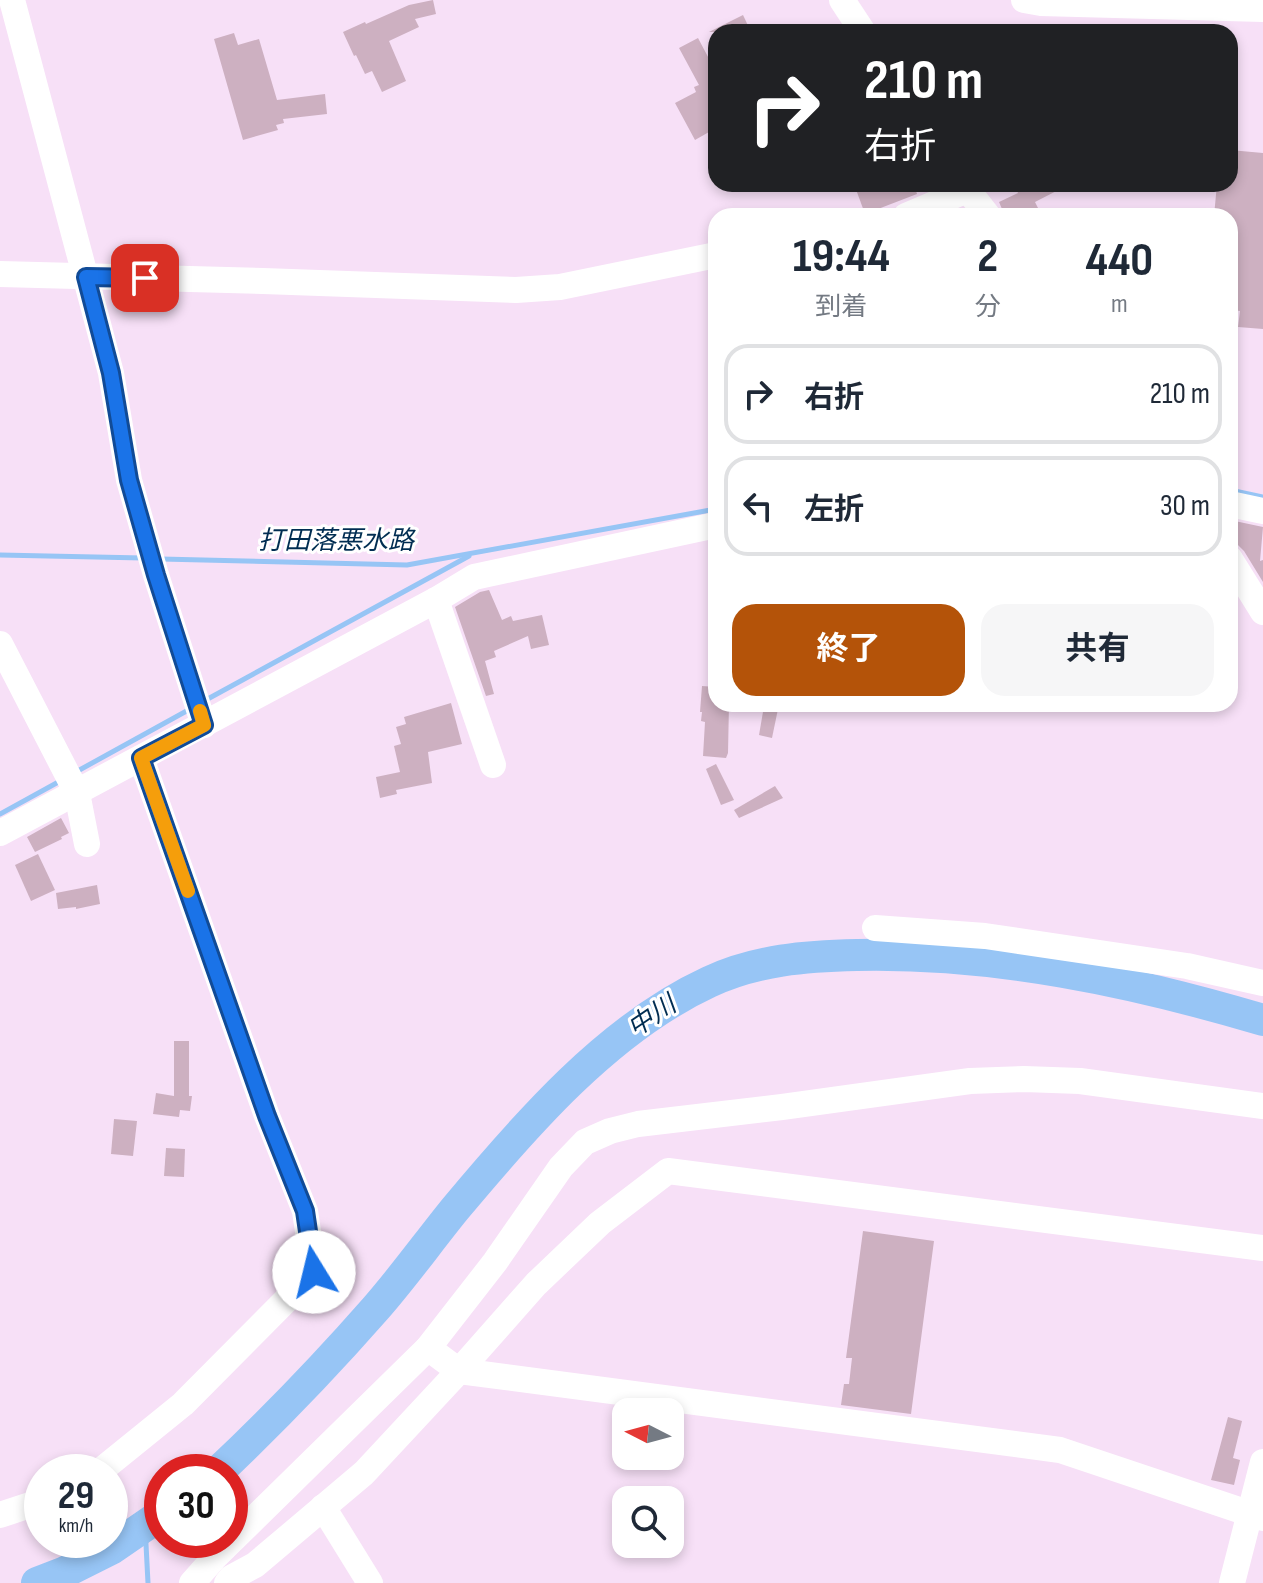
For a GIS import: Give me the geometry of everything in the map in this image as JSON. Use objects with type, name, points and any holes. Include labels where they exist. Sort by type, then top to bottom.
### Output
[{"type":"street","points":[[12,0],[111,373],[129,480],[204,725]]},
{"type":"street","points":[[1024,0],[1263,9]]},
{"type":"street","points":[[858,1],[862,24]]},
{"type":"street","points":[[922,208],[955,192]]},
{"type":"street","points":[[969,192],[982,208]]},
{"type":"street","points":[[0,274],[516,290],[560,287],[708,257]]},
{"type":"street","points":[[1238,506],[1263,511]]},
{"type":"street","points":[[0,833],[474,577],[708,527]]},
{"type":"street","points":[[1238,572],[1263,612]]},
{"type":"street","points":[[436,600],[493,765]]},
{"type":"street","points":[[0,644],[77,793],[87,844]]},
{"type":"street","points":[[121,1454],[183,1404],[314,1272],[305,1211],[267,1116],[141,758]]},
{"type":"street","points":[[875,928],[985,936],[1187,966],[1263,983]]},
{"type":"street","points":[[192,1583],[428,1348],[495,1262],[561,1167],[585,1142],[638,1124],[970,1081],[1080,1081],[1263,1106]]},
{"type":"street","points":[[227,1583],[255,1565],[364,1473],[547,1274],[600,1223],[668,1171],[1263,1248]]},
{"type":"street","points":[[428,1348],[459,1371],[1060,1450],[1257,1516]]},
{"type":"street","points":[[1232,1583],[1257,1516],[1263,1462]]},
{"type":"street","points":[[0,1515],[24,1507]]},
{"type":"street","points":[[323,1507],[370,1583]]},
{"type":"building","points":[[433,0],[436,14],[415,19],[419,27],[389,41],[406,81],[382,92],[372,71],[365,74],[343,32],[409,5]]},
{"type":"building","points":[[743,15],[747,24],[725,24]]},
{"type":"building","points":[[234,33],[238,45],[259,39],[277,100],[325,94],[327,114],[283,119],[284,123],[276,125],[278,130],[243,140],[214,39]]},
{"type":"building","points":[[698,38],[708,57],[708,133],[695,140],[675,103],[696,92],[694,87],[699,85],[679,48]]},
{"type":"building","points":[[1238,151],[1263,153],[1263,329],[1238,327],[1238,208],[1215,208],[1216,192],[1238,192]]},
{"type":"building","points":[[857,192],[917,194],[881,208],[863,208]]},
{"type":"building","points":[[1054,192],[1035,202],[1038,208],[1002,208],[999,202],[1018,193]]},
{"type":"building","points":[[1238,522],[1263,527],[1260,561],[1263,560],[1263,582],[1238,545]]},
{"type":"building","points":[[489,590],[502,620],[511,616],[513,621],[542,615],[549,645],[531,649],[528,636],[494,651],[496,657],[485,661],[494,694],[486,696],[455,607]]},
{"type":"building","points":[[702,686],[708,686],[708,712],[729,712],[726,758],[703,756],[705,722],[701,721]]},
{"type":"building","points":[[451,703],[462,744],[428,752],[432,783],[396,790],[397,794],[380,798],[376,777],[400,772],[394,746],[401,744],[396,727],[406,724],[404,717]]},
{"type":"building","points":[[763,712],[777,712],[772,738],[759,735]]},
{"type":"building","points":[[716,764],[734,800],[721,805],[706,769]]},
{"type":"building","points":[[775,786],[783,798],[739,818],[734,810]]},
{"type":"building","points":[[61,818],[69,833],[35,852],[27,837]]},
{"type":"building","points":[[38,854],[55,890],[31,901],[15,865]]},
{"type":"building","points":[[97,885],[100,904],[58,909],[56,893]]},
{"type":"building","points":[[174,1041],[189,1041],[189,1096],[192,1096],[190,1111],[180,1110],[179,1117],[153,1114],[156,1093],[174,1096]]},
{"type":"building","points":[[114,1119],[137,1121],[133,1156],[111,1154]]},
{"type":"building","points":[[166,1148],[185,1149],[184,1177],[164,1176]]},
{"type":"building","points":[[863,1231],[934,1241],[911,1414],[841,1405],[844,1384],[849,1384],[852,1358],[846,1358]]},
{"type":"building","points":[[1228,1417],[1242,1421],[1233,1458],[1240,1460],[1234,1485],[1211,1480]]},
{"type":"waterway","name":"打田落悪水路","points":[[1238,492],[1263,497]]},
{"type":"waterway","name":"打田落悪水路","points":[[161,559],[407,565],[708,510]]},
{"type":"waterway","name":"打田落悪水路","points":[[0,555],[143,558]]},
{"type":"waterway","points":[[204,701],[469,556]]},
{"type":"waterway","points":[[74,773],[192,708]]},
{"type":"waterway","points":[[0,814],[62,780]]},
{"type":"waterway","name":"中川","points":[[236,1454],[357,1329],[482,1177],[571,1081],[637,1025],[709,982],[744,969],[800,958],[857,955],[960,958],[1113,982],[1263,1020]]},
{"type":"waterway","name":"中川","points":[[37,1583],[111,1549],[144,1526]]},
{"type":"waterway","points":[[147,1558],[148,1583]]},
{"type":"slow traffic","points":[[188,891],[141,758],[204,725],[200,711]]},
{"type":"route","points":[[145,278],[86,277],[111,373],[129,480],[204,725],[141,758],[267,1116],[305,1211],[314,1272]]}]
